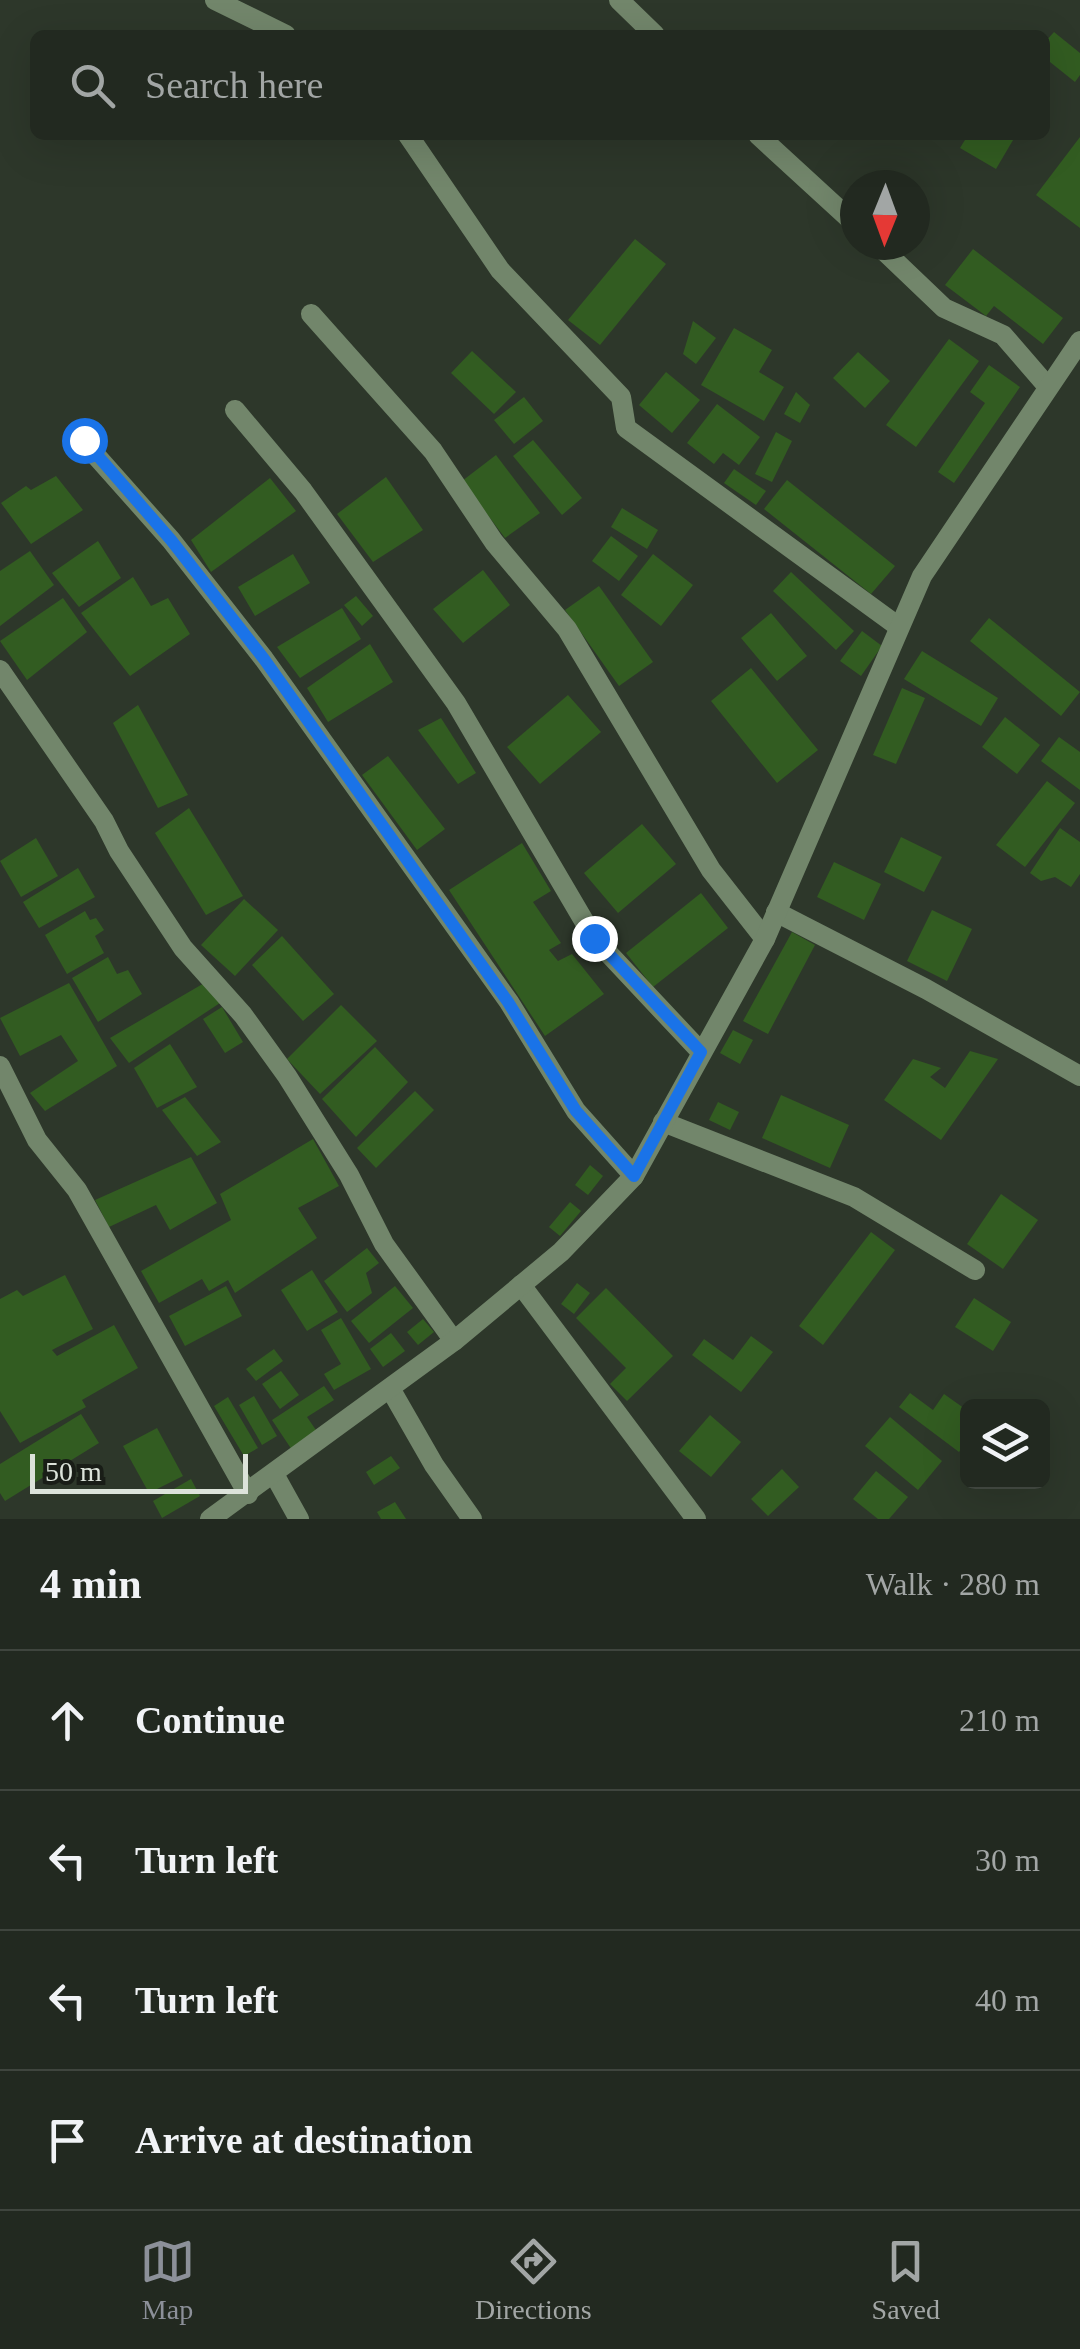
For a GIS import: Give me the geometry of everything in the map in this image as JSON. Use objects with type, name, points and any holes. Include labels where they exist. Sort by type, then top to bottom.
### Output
[{"type":"street","points":[[216,0],[276,30]]},
{"type":"street","points":[[619,0],[650,30]]},
{"type":"street","points":[[411,140],[500,270],[621,397],[626,428],[899,627]]},
{"type":"street","points":[[763,140],[840,210]]},
{"type":"street","points":[[894,260],[944,308],[1003,336],[1048,386]]},
{"type":"street","points":[[311,314],[433,451],[494,542],[568,629],[711,870],[765,938]]},
{"type":"street","points":[[210,1519],[392,1390],[454,1341],[561,1252],[634,1176],[765,938],[922,576],[1080,341]]},
{"type":"street","points":[[235,410],[304,491],[456,703],[594,938],[701,1052]]},
{"type":"street","points":[[84,440],[171,540],[264,659],[508,1002],[576,1111],[634,1176]]},
{"type":"street","points":[[0,670],[104,821],[118,851],[183,948],[243,1015],[287,1076],[384,1244],[454,1341]]},
{"type":"street","points":[[776,912],[926,989],[1080,1076]]},
{"type":"street","points":[[0,1066],[37,1140],[77,1190],[248,1494]]},
{"type":"street","points":[[664,1122],[854,1197],[975,1270]]},
{"type":"street","points":[[522,1285],[696,1519]]},
{"type":"street","points":[[392,1390],[434,1465],[472,1519]]},
{"type":"street","points":[[274,1474],[300,1519]]},
{"type":"building","points":[[1054,32],[1080,53],[1080,75],[1075,82],[1050,62],[1050,36]]},
{"type":"building","points":[[1080,137],[1080,228],[1036,195]]},
{"type":"building","points":[[965,140],[1013,140],[996,169],[960,148]]},
{"type":"building","points":[[635,239],[666,264],[600,345],[568,320]]},
{"type":"building","points":[[973,249],[1063,318],[1043,344],[994,306],[986,316],[945,285]]},
{"type":"building","points":[[693,321],[716,338],[696,364],[683,354]]},
{"type":"building","points":[[734,328],[772,350],[759,372],[784,387],[764,421],[701,385]]},
{"type":"building","points":[[949,339],[979,361],[916,447],[886,425]]},
{"type":"building","points":[[472,351],[516,392],[494,414],[451,373]]},
{"type":"building","points":[[858,352],[890,381],[865,408],[833,378]]},
{"type":"building","points":[[989,365],[1020,387],[954,483],[938,472],[985,403],[970,392]]},
{"type":"building","points":[[666,372],[700,400],[672,433],[639,405]]},
{"type":"building","points":[[796,392],[810,405],[800,423],[784,414]]},
{"type":"building","points":[[524,397],[543,421],[514,444],[494,420]]},
{"type":"building","points":[[717,404],[760,437],[739,465],[723,453],[714,464],[687,443]]},
{"type":"building","points":[[776,432],[792,441],[772,482],[755,474]]},
{"type":"building","points":[[533,440],[582,498],[562,515],[513,456]]},
{"type":"building","points":[[496,455],[540,513],[505,538],[462,481]]},
{"type":"building","points":[[734,469],[766,491],[756,505],[724,483]]},
{"type":"building","points":[[56,476],[83,510],[31,544],[1,503],[26,486],[31,490]]},
{"type":"building","points":[[386,477],[423,530],[373,562],[337,514]]},
{"type":"building","points":[[270,478],[296,511],[211,572],[191,540]]},
{"type":"building","points":[[787,480],[895,566],[871,594],[764,509]]},
{"type":"building","points":[[622,508],[658,530],[647,549],[611,527]]},
{"type":"building","points":[[611,536],[638,556],[619,581],[592,561]]},
{"type":"building","points":[[98,541],[121,578],[79,607],[52,573]]},
{"type":"building","points":[[30,551],[54,585],[0,626],[0,571]]},
{"type":"building","points":[[293,554],[310,583],[255,616],[238,587]]},
{"type":"building","points":[[653,554],[693,585],[661,626],[621,595]]},
{"type":"building","points":[[483,570],[510,605],[463,643],[433,609]]},
{"type":"building","points":[[791,572],[854,631],[836,650],[773,591]]},
{"type":"building","points":[[133,577],[151,606],[168,598],[190,634],[130,676],[81,613]]},
{"type":"building","points":[[599,586],[653,662],[619,686],[565,610]]},
{"type":"building","points":[[356,596],[373,616],[362,626],[344,605]]},
{"type":"building","points":[[63,598],[87,632],[27,680],[0,641]]},
{"type":"building","points":[[342,608],[361,639],[300,678],[277,647]]},
{"type":"building","points":[[771,613],[807,656],[777,681],[741,638]]},
{"type":"building","points":[[989,618],[1080,692],[1061,716],[970,641]]},
{"type":"building","points":[[862,631],[882,646],[861,676],[840,661]]},
{"type":"building","points":[[370,644],[393,682],[328,722],[307,688]]},
{"type":"building","points":[[922,651],[998,698],[981,726],[904,679]]},
{"type":"building","points":[[751,668],[818,750],[777,783],[711,701]]},
{"type":"building","points":[[902,688],[925,698],[896,764],[873,755]]},
{"type":"building","points":[[568,695],[601,732],[540,784],[507,747]]},
{"type":"building","points":[[138,705],[188,795],[158,808],[113,723]]},
{"type":"building","points":[[1005,717],[1040,745],[1017,774],[982,747]]},
{"type":"building","points":[[441,718],[476,773],[458,784],[418,730]]},
{"type":"building","points":[[1059,737],[1080,752],[1080,790],[1041,761]]},
{"type":"building","points":[[388,756],[445,829],[417,850],[362,775]]},
{"type":"building","points":[[1047,781],[1075,803],[1025,867],[996,845]]},
{"type":"building","points":[[189,808],[243,896],[206,915],[155,833]]},
{"type":"building","points":[[642,824],[676,864],[618,913],[584,873]]},
{"type":"building","points":[[1060,828],[1080,842],[1080,874],[1071,887],[1055,877],[1041,881],[1030,873]]},
{"type":"building","points":[[901,837],[942,857],[924,892],[884,872]]},
{"type":"building","points":[[36,838],[58,876],[21,897],[0,861]]},
{"type":"building","points":[[522,843],[551,891],[533,902],[561,943],[549,950],[558,961],[572,954],[604,994],[545,1036],[449,890]]},
{"type":"building","points":[[834,862],[881,884],[864,920],[817,897]]},
{"type":"building","points":[[78,868],[95,897],[39,928],[23,902]]},
{"type":"building","points":[[701,893],[728,928],[653,987],[626,953]]},
{"type":"building","points":[[244,899],[278,930],[235,976],[201,945]]},
{"type":"building","points":[[932,910],[972,929],[947,981],[907,961]]},
{"type":"building","points":[[85,911],[104,930],[95,936],[104,953],[67,974],[45,935]]},
{"type":"building","points":[[792,932],[815,945],[768,1034],[743,1021]]},
{"type":"building","points":[[282,936],[334,994],[303,1021],[252,965]]},
{"type":"building","points":[[108,957],[117,974],[128,970],[142,994],[98,1022],[72,978]]},
{"type":"building","points":[[206,982],[220,1003],[129,1063],[110,1038]]},
{"type":"building","points":[[69,983],[117,1066],[45,1111],[30,1093],[78,1061],[61,1035],[20,1056],[0,1018]]},
{"type":"building","points":[[341,1005],[377,1041],[320,1094],[287,1059]]},
{"type":"building","points":[[222,1007],[243,1042],[225,1053],[203,1019]]},
{"type":"building","points":[[733,1030],[753,1040],[740,1064],[720,1053]]},
{"type":"building","points":[[170,1044],[197,1087],[157,1108],[134,1068]]},
{"type":"building","points":[[375,1047],[408,1082],[356,1137],[322,1099]]},
{"type":"building","points":[[970,1051],[998,1059],[941,1140],[884,1100],[913,1059],[941,1068],[930,1077],[945,1088]]},
{"type":"building","points":[[415,1091],[434,1110],[376,1168],[357,1148]]},
{"type":"building","points":[[781,1095],[849,1125],[830,1168],[762,1138]]},
{"type":"building","points":[[185,1097],[221,1142],[197,1156],[162,1110]]},
{"type":"building","points":[[718,1102],[739,1112],[730,1130],[709,1120]]},
{"type":"building","points":[[313,1139],[339,1186],[298,1208],[317,1238],[235,1293],[228,1280],[209,1291],[202,1279],[159,1303],[141,1271],[231,1220],[220,1194]]},
{"type":"building","points":[[191,1157],[217,1203],[170,1230],[156,1205],[109,1227],[95,1200]]},
{"type":"building","points":[[590,1165],[603,1176],[588,1195],[575,1185]]},
{"type":"building","points":[[1001,1194],[1038,1220],[1003,1269],[967,1244]]},
{"type":"building","points":[[570,1202],[581,1211],[560,1236],[549,1227]]},
{"type":"building","points":[[871,1232],[895,1250],[823,1345],[799,1326]]},
{"type":"building","points":[[367,1248],[379,1263],[366,1273],[372,1293],[347,1312],[324,1281]]},
{"type":"building","points":[[312,1270],[338,1312],[307,1331],[281,1290]]},
{"type":"building","points":[[65,1275],[93,1329],[52,1350],[57,1356],[114,1325],[138,1368],[82,1400],[86,1407],[20,1443],[0,1411],[0,1299],[17,1290],[23,1296]]},
{"type":"building","points":[[577,1283],[590,1293],[574,1314],[561,1304]]},
{"type":"building","points":[[226,1286],[242,1316],[185,1346],[169,1316]]},
{"type":"building","points":[[395,1286],[413,1308],[369,1343],[351,1321]]},
{"type":"building","points":[[606,1288],[673,1356],[627,1401],[610,1384],[626,1368],[576,1318]]},
{"type":"building","points":[[974,1298],[1011,1322],[993,1351],[955,1327]]},
{"type":"building","points":[[341,1318],[371,1369],[334,1390],[324,1374],[341,1364],[321,1330]]},
{"type":"building","points":[[423,1319],[434,1332],[418,1345],[407,1332]]},
{"type":"building","points":[[391,1333],[405,1351],[383,1367],[370,1349]]},
{"type":"building","points":[[751,1336],[773,1352],[741,1392],[692,1355],[704,1339],[733,1360]]},
{"type":"building","points":[[274,1349],[283,1361],[256,1381],[246,1369]]},
{"type":"building","points":[[281,1371],[299,1395],[280,1409],[262,1384]]},
{"type":"building","points":[[324,1386],[334,1400],[307,1417],[318,1433],[292,1450],[272,1420]]},
{"type":"building","points":[[910,1393],[933,1410],[944,1394],[960,1405],[960,1451],[959,1452],[899,1407]]},
{"type":"building","points":[[254,1396],[277,1436],[262,1445],[239,1405]]},
{"type":"building","points":[[228,1397],[258,1448],[244,1456],[214,1406]]},
{"type":"building","points":[[81,1414],[99,1443],[5,1501],[0,1493],[0,1464]]},
{"type":"building","points":[[710,1415],[741,1442],[711,1477],[679,1451]]},
{"type":"building","points":[[890,1417],[942,1461],[918,1490],[865,1446]]},
{"type":"building","points":[[157,1428],[183,1476],[149,1493],[123,1446]]},
{"type":"building","points":[[391,1456],[400,1468],[374,1485],[366,1472]]},
{"type":"building","points":[[782,1469],[799,1487],[768,1516],[751,1499]]},
{"type":"building","points":[[876,1471],[908,1497],[889,1519],[878,1519],[853,1499]]},
{"type":"building","points":[[191,1479],[200,1496],[162,1518],[153,1501]]},
{"type":"building","points":[[395,1502],[406,1519],[381,1519],[377,1512]]},
{"type":"route","points":[[84,440],[171,540],[264,659],[508,1002],[576,1111],[634,1176],[701,1052],[594,938]]}]
